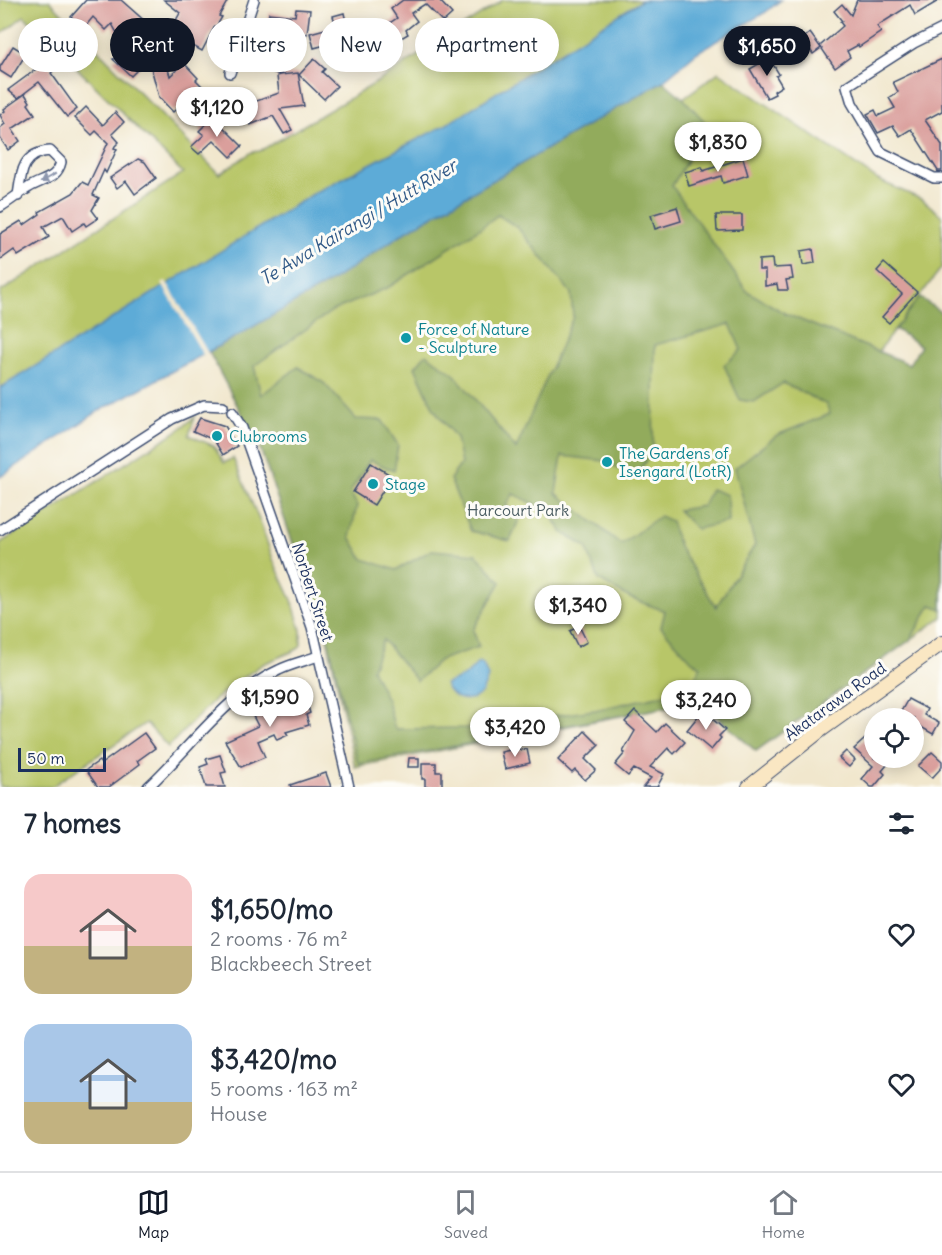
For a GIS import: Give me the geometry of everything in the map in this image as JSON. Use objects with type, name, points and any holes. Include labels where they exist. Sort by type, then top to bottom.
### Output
[{"type":"street","points":[[230,73],[254,0]]},
{"type":"street","points":[[942,29],[914,43],[847,86],[852,103],[881,152],[887,157],[934,178],[942,178]]},
{"type":"street","points":[[0,207],[18,196],[29,187],[51,178],[59,170],[61,162],[57,156],[50,151],[38,152],[28,159],[21,176],[18,196]]},
{"type":"street","name":"Norbert Street","points":[[0,530],[172,419],[204,405],[228,409],[242,428],[312,627],[349,787]]},
{"type":"street","name":"Akatarawa Road","points":[[749,787],[822,729],[942,643]]},
{"type":"street","points":[[148,787],[207,726],[255,684],[278,670],[318,656]]},
{"type":"green space","points":[[0,0],[49,0],[67,18],[26,18],[24,16],[18,18],[18,21],[0,35]]},
{"type":"green space","points":[[503,0],[645,0],[559,58],[559,18],[475,18]]},
{"type":"green space","points":[[98,50],[110,62],[110,72],[119,72],[219,174],[252,152],[260,151],[392,72],[403,72],[403,65],[415,57],[415,72],[538,72],[0,395],[0,292],[183,173],[81,72],[98,72]]},
{"type":"green space","name":"Harcourt Park","points":[[719,72],[878,180],[923,200],[942,216],[942,267],[853,385],[942,402],[942,617],[756,751],[699,701],[355,767],[322,615],[299,561],[260,448],[209,352],[683,98]]},
{"type":"green space","points":[[663,81],[683,98],[708,125],[672,186],[747,291],[786,314],[909,364],[921,346],[895,329],[919,297],[942,313],[942,609],[931,605],[910,640],[756,751],[699,701],[358,764],[322,615],[299,561],[260,448],[209,352],[333,280],[408,230]],"holes":[[[498,215],[517,227],[571,293],[573,317],[516,449],[455,375],[426,354],[415,367],[434,409],[456,438],[461,464],[450,479],[471,531],[510,541],[520,517],[506,506],[513,494],[548,510],[563,533],[586,547],[599,580],[630,598],[665,611],[661,627],[692,661],[701,666],[689,689],[595,710],[466,728],[395,729],[387,700],[372,669],[383,640],[417,681],[440,660],[479,647],[473,630],[501,582],[476,554],[432,550],[396,570],[363,559],[350,537],[357,505],[350,492],[370,460],[394,471],[398,445],[382,420],[356,419],[324,383],[298,367],[261,395],[254,366],[332,311],[389,287]],[[730,324],[741,350],[724,365],[740,400],[754,402],[783,383],[826,404],[830,414],[777,435],[735,468],[755,545],[716,607],[679,547],[671,521],[660,516],[621,544],[556,493],[562,456],[605,461],[622,471],[640,470],[653,449],[655,345]]]},
{"type":"green space","points":[[195,417],[189,435],[214,446],[224,463],[233,458],[274,562],[292,600],[301,630],[301,645],[296,650],[263,664],[237,682],[214,700],[168,747],[146,723],[51,787],[0,787],[0,543],[180,429]]},
{"type":"green space","points":[[711,489],[727,495],[728,522],[696,529],[678,510],[703,506]]},
{"type":"water","name":"Te Awa Kairangi / Hutt River","points":[[642,0],[781,0],[766,12],[696,53],[663,81],[408,230],[333,280],[239,335],[99,411],[0,477],[0,388],[316,192],[447,124],[529,72],[559,72],[559,53]]},
{"type":"water","points":[[479,662],[483,664],[488,677],[482,693],[472,699],[456,697],[445,684],[465,676]]},
{"type":"pier","points":[[166,281],[209,355],[205,358],[162,284]]},
{"type":"building","points":[[86,0],[121,0],[141,18],[110,18],[110,26],[106,30],[98,22],[98,18],[71,17]]},
{"type":"building","points":[[164,0],[228,0],[219,16],[221,18],[207,18],[207,41],[202,51],[195,47],[195,18],[177,18],[180,13]]},
{"type":"building","points":[[403,0],[439,0],[452,14],[448,18],[439,18],[425,4],[411,13],[415,23],[406,30],[408,34],[403,37],[403,18],[397,18],[391,9]]},
{"type":"building","points":[[857,0],[940,0],[915,15],[910,5],[877,26],[881,32],[859,47],[858,45],[847,51],[850,57],[835,68],[820,46],[843,26],[834,11],[842,4],[851,15]]},
{"type":"building","points":[[296,9],[310,10],[307,34],[307,18],[268,18],[269,13],[295,16]]},
{"type":"building","points":[[344,13],[345,18],[334,18],[333,16]]},
{"type":"building","points":[[319,31],[319,47],[314,48],[310,33]]},
{"type":"building","points":[[810,33],[821,48],[813,54],[802,39]]},
{"type":"building","points":[[13,46],[18,49],[18,67],[11,78],[0,71],[0,67]]},
{"type":"building","points":[[769,58],[779,74],[776,76],[782,86],[774,91],[775,94],[767,98],[750,69]]},
{"type":"building","points":[[314,59],[319,64],[319,72],[322,72],[337,86],[324,99],[299,75],[302,72],[307,72],[307,66]]},
{"type":"building","points":[[942,59],[942,111],[925,120],[942,145],[942,171],[938,171],[911,129],[900,136],[893,126],[878,133],[867,114],[875,110],[878,116],[895,108],[889,98],[898,92],[893,82]]},
{"type":"building","points":[[32,72],[52,72],[77,109],[67,117],[39,82],[18,98],[8,90]]},
{"type":"building","points":[[152,72],[169,72],[170,76],[174,72],[192,72],[202,86],[173,112],[159,97]]},
{"type":"building","points":[[298,73],[304,106],[280,109],[292,130],[284,134],[273,116],[250,125],[243,106],[279,93],[277,76]]},
{"type":"building","points":[[25,94],[35,114],[12,129],[20,141],[8,150],[0,138],[0,128],[5,124],[0,115],[5,111],[4,109]]},
{"type":"building","points":[[214,100],[215,104],[235,102],[236,110],[190,118],[188,104]]},
{"type":"building","points":[[86,107],[103,125],[115,112],[124,122],[112,134],[119,142],[114,148],[117,149],[106,173],[104,170],[93,195],[99,198],[92,210],[98,218],[72,231],[63,216],[43,227],[49,237],[18,256],[14,250],[0,260],[0,234],[21,221],[24,225],[40,214],[39,212],[73,193],[82,182],[88,185],[108,143],[96,131],[92,135],[75,118]]},
{"type":"building","points":[[213,117],[242,146],[231,157],[214,140],[199,154],[191,147],[204,135],[199,131]]},
{"type":"building","points":[[743,158],[748,175],[723,183],[721,176],[689,186],[685,172],[702,167],[703,171]]},
{"type":"building","points":[[138,159],[145,162],[156,178],[135,194],[126,181],[117,188],[110,178]]},
{"type":"building","points":[[677,207],[681,221],[655,229],[651,215]]},
{"type":"building","points":[[716,215],[742,215],[742,230],[717,231]]},
{"type":"building","points":[[813,249],[815,263],[803,265],[801,251]]},
{"type":"building","points":[[772,259],[773,268],[791,267],[793,279],[786,280],[788,290],[778,290],[777,284],[765,286],[765,270],[759,270],[759,260]]},
{"type":"building","points":[[884,263],[917,292],[889,323],[882,317],[902,294],[877,271]]},
{"type":"building","name":"Clubrooms","points":[[200,418],[225,426],[237,446],[223,455],[214,440],[193,431]]},
{"type":"building","name":"Stage","points":[[371,463],[392,476],[374,505],[353,492]]},
{"type":"building","points":[[579,626],[587,642],[578,647],[570,631]]},
{"type":"building","points":[[303,691],[310,713],[306,715],[309,725],[286,732],[288,735],[277,740],[274,734],[258,741],[265,757],[241,767],[225,741],[258,726],[252,714],[295,697],[294,694]]},
{"type":"building","points":[[908,699],[927,709],[924,715],[924,708],[903,708]]},
{"type":"building","points":[[635,711],[657,732],[665,723],[685,742],[674,754],[668,748],[650,767],[664,774],[657,787],[643,787],[651,778],[634,769],[628,776],[615,765],[625,753],[623,752],[635,731],[625,722]]},
{"type":"building","points":[[699,715],[705,720],[709,716],[725,730],[711,750],[687,730]]},
{"type":"building","points":[[924,715],[939,723],[933,734],[924,729]]},
{"type":"building","points":[[585,731],[599,745],[585,759],[596,770],[585,780],[575,770],[572,773],[558,760]]},
{"type":"building","points":[[144,733],[155,748],[137,761],[140,764],[109,787],[98,787],[86,770],[99,761],[101,764]]},
{"type":"building","points":[[864,740],[864,758],[854,749]]},
{"type":"building","points":[[519,748],[520,750],[527,749],[530,763],[505,769],[501,752]]},
{"type":"building","points":[[846,751],[855,760],[849,767],[839,758]]},
{"type":"building","points":[[932,752],[942,761],[942,767],[932,778],[920,768],[924,768],[924,760]]},
{"type":"building","points":[[220,755],[226,772],[221,773],[225,787],[206,787],[200,767],[208,764],[206,759]]},
{"type":"building","points":[[409,758],[419,758],[419,767],[408,767]]},
{"type":"building","points":[[422,763],[436,763],[436,772],[442,772],[442,787],[425,787],[425,779],[422,779]]},
{"type":"building","points":[[871,768],[885,768],[882,771],[885,774],[874,787],[862,779]]},
{"type":"building","points":[[326,773],[331,787],[291,787],[290,785]]},
{"type":"place","name":"Force of Nature - Sculpture","points":[[406,338]]},
{"type":"place","name":"Clubrooms","points":[[217,436]]},
{"type":"place","name":"The Gardens of Isengard (LotR)","points":[[607,462]]},
{"type":"place","name":"Stage","points":[[373,484]]}]
